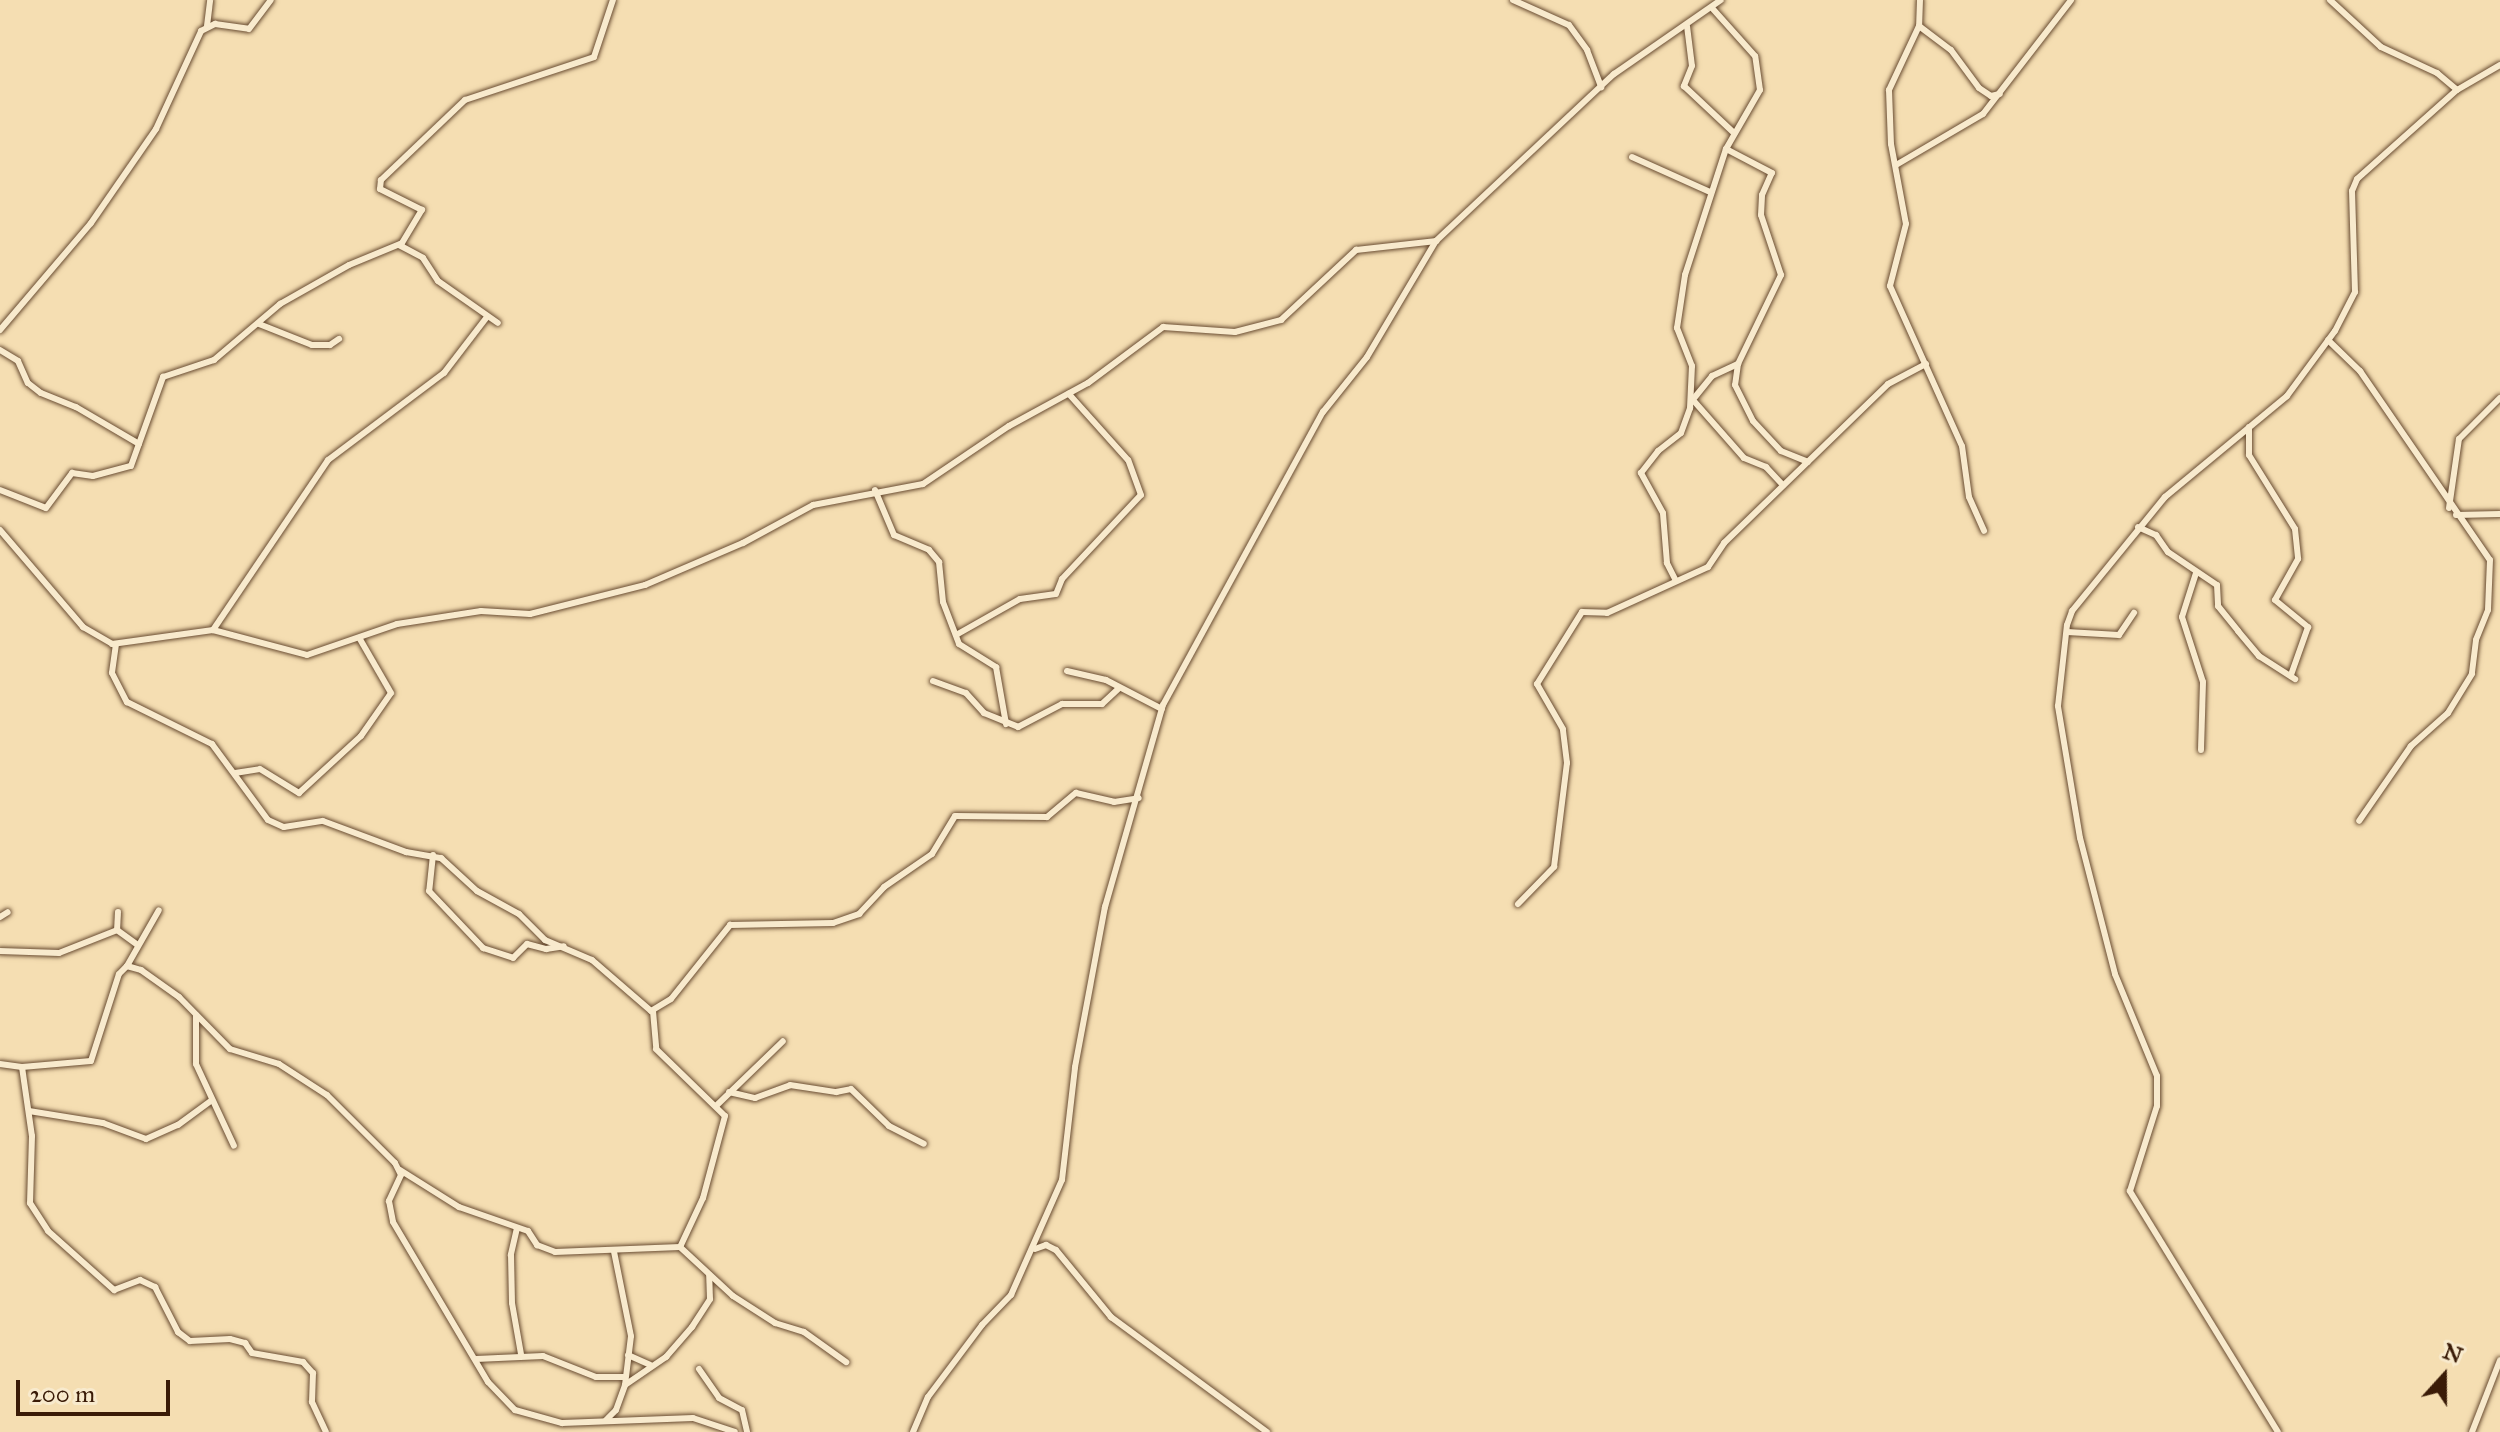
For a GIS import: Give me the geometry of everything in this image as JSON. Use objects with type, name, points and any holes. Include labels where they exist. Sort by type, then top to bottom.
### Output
[{"type":"street","points":[[0,330],[97,215],[156,129],[207,26],[210,0]]},
{"type":"street","points":[[207,26],[249,29],[271,0]]},
{"type":"street","points":[[0,490],[46,508],[72,473],[93,476],[131,466],[163,377],[214,360],[280,304],[336,271],[399,245],[422,210],[380,189],[381,180],[465,100],[594,57],[613,0]]},
{"type":"street","points":[[1513,0],[1569,25],[1587,50],[1601,87]]},
{"type":"street","points":[[913,1432],[928,1397],[982,1325],[1011,1295],[1034,1250],[1065,1168],[1087,992],[1119,847],[1139,798],[1144,759],[1162,709],[1319,417],[1367,357],[1436,241],[1601,87],[1721,0]]},
{"type":"street","points":[[1920,0],[1919,26],[1890,87],[1905,235],[1890,286],[1962,446],[1970,501],[1984,531]]},
{"type":"street","points":[[1896,165],[1973,121],[2000,94],[2071,0]]},
{"type":"street","points":[[2330,0],[2386,51],[2437,73],[2457,90]]},
{"type":"street","points":[[1712,8],[1757,63],[1758,101],[1734,133],[1710,192],[1685,275],[1677,328],[1691,360],[1693,400],[1744,458],[1766,467],[1783,485]]},
{"type":"street","points":[[1687,26],[1692,66],[1684,86],[1734,133]]},
{"type":"street","points":[[1919,26],[1951,50],[1979,88],[1991,96],[2000,94]]},
{"type":"street","points":[[2278,1432],[2130,1191],[2157,1106],[2157,1076],[2115,974],[2080,838],[2058,706],[2067,632],[2072,611],[2138,527],[2175,487],[2287,396],[2328,340],[2355,292],[2354,183],[2457,90],[2500,65]]},
{"type":"street","points":[[1726,149],[1772,173],[1762,195],[1761,215],[1782,270],[1738,364],[1735,385],[1753,421],[1781,451],[1808,462]]},
{"type":"street","points":[[1632,157],[1710,192]]},
{"type":"street","points":[[0,530],[90,635],[116,644],[213,630],[302,655],[410,622],[481,611],[530,614],[645,585],[743,543],[813,505],[875,490],[923,484],[1069,394],[1163,327],[1235,332],[1281,320],[1356,250],[1436,241]]},
{"type":"street","points":[[399,245],[423,258],[435,279],[498,323]]},
{"type":"street","points":[[213,630],[332,456],[444,373],[487,317]]},
{"type":"street","points":[[259,324],[312,345],[330,345],[339,339]]},
{"type":"street","points":[[2328,340],[2360,371],[2449,508],[2490,560],[2488,610],[2476,640],[2472,672],[2448,713],[2406,753],[2359,821]]},
{"type":"street","points":[[0,350],[18,361],[28,383],[41,393],[76,407],[139,444]]},
{"type":"street","points":[[1675,579],[1667,563],[1663,513],[1641,473],[1659,449],[1681,433],[1693,400],[1712,376],[1738,364]]},
{"type":"street","points":[[1518,904],[1554,867],[1567,763],[1563,729],[1538,693],[1537,682],[1583,610],[1607,613],[1675,579],[1708,567],[1724,543],[1888,384],[1926,364]]},
{"type":"street","points":[[956,635],[1020,599],[1056,594],[1062,579],[1141,495],[1128,460],[1069,394]]},
{"type":"street","points":[[2449,508],[2459,439],[2500,398]]},
{"type":"street","points":[[2138,527],[2159,537],[2168,552],[2217,585],[2218,606],[2256,652],[2293,677],[2308,628],[2275,600],[2298,559],[2295,529],[2249,455],[2249,427]]},
{"type":"street","points":[[875,490],[894,535],[929,550],[939,562],[943,602],[964,652],[984,656],[996,667],[1006,724]]},
{"type":"street","points":[[2455,515],[2500,514]]},
{"type":"street","points":[[2196,573],[2182,617],[2203,682],[2201,750]]},
{"type":"street","points":[[2067,632],[2119,635],[2134,613]]},
{"type":"street","points":[[235,773],[260,769],[299,793],[358,739],[391,693],[360,639]]},
{"type":"street","points":[[116,644],[112,673],[127,702],[198,734],[222,754],[264,816],[279,826],[323,821],[406,852],[433,855],[452,864],[477,891],[515,911],[545,940],[592,960],[653,1011],[656,1049],[725,1116],[698,1211],[680,1247]]},
{"type":"street","points":[[1067,671],[1162,709]]},
{"type":"street","points":[[933,681],[966,693],[984,713],[1006,724],[1028,725],[1069,702],[1102,704],[1118,689]]},
{"type":"street","points":[[653,1011],[671,999],[730,925],[845,921],[936,850],[955,816],[1047,817],[1076,793],[1114,802],[1139,798]]},
{"type":"street","points":[[433,855],[429,891],[483,948],[513,958],[527,944],[546,949],[564,946]]},
{"type":"street","points":[[0,1064],[22,1067],[93,1059],[119,974],[127,966],[159,910]]},
{"type":"street","points":[[0,917],[8,912]]},
{"type":"street","points":[[117,930],[118,912]]},
{"type":"street","points":[[117,930],[138,945]]},
{"type":"street","points":[[0,951],[59,953],[117,930]]},
{"type":"street","points":[[127,966],[146,972],[230,1049],[279,1064],[327,1095],[400,1170],[459,1207],[530,1232],[539,1246],[555,1252],[680,1247],[709,1275],[769,1320],[801,1330],[839,1353],[846,1362]]},
{"type":"street","points":[[196,1015],[192,1046],[212,1100],[234,1146]]},
{"type":"street","points":[[716,1106],[783,1041]]},
{"type":"street","points":[[22,1067],[29,1111],[30,1203],[48,1231],[114,1290],[140,1280],[155,1287],[178,1332],[190,1341],[230,1339],[244,1342],[252,1353],[303,1362],[314,1377],[312,1402],[326,1432]]},
{"type":"street","points":[[729,1092],[755,1098],[794,1084],[836,1092],[851,1089],[889,1126],[924,1144]]},
{"type":"street","points":[[29,1111],[103,1123],[146,1139],[178,1125],[212,1100]]},
{"type":"street","points":[[400,1170],[388,1206],[393,1222],[491,1387],[521,1414],[562,1423],[693,1418],[735,1432]]},
{"type":"street","points":[[517,1228],[511,1255],[512,1303],[521,1354]]},
{"type":"street","points":[[1034,1250],[1046,1245],[1056,1250],[1111,1317],[1267,1432]]},
{"type":"street","points":[[606,1420],[616,1410],[624,1381],[631,1331],[614,1252]]},
{"type":"street","points":[[476,1359],[521,1354],[545,1357],[596,1377],[624,1381],[669,1353],[706,1307],[709,1275]]},
{"type":"street","points":[[628,1355],[651,1365]]},
{"type":"street","points":[[2472,1432],[2500,1360]]},
{"type":"street","points":[[699,1369],[717,1396],[742,1410],[747,1432]]}]
